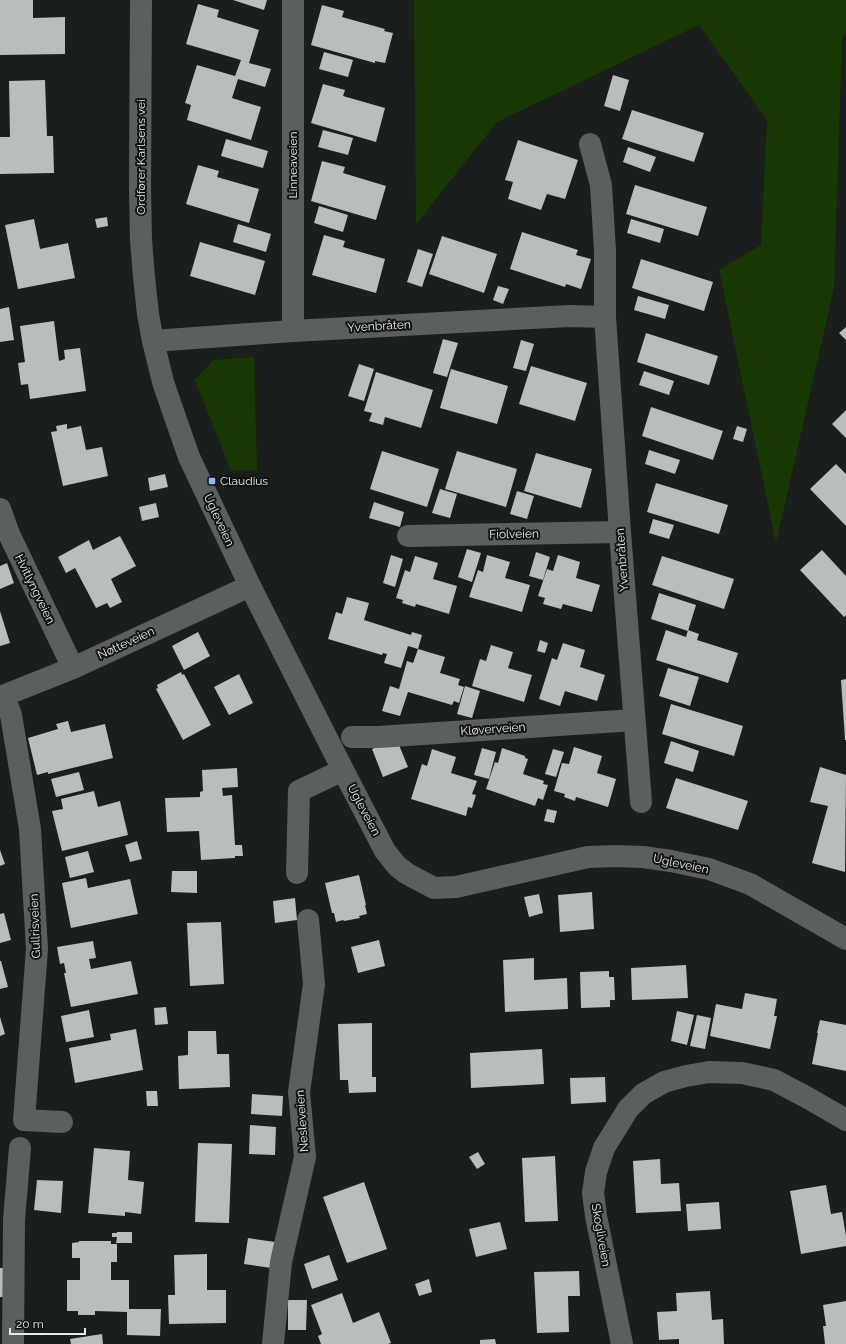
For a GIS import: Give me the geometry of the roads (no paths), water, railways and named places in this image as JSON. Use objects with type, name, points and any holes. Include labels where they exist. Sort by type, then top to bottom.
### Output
[{"type":"street","name":"Ordfører Karlsens vei","points":[[141,0],[141,240],[148,314]]},
{"type":"street","name":"Linneaveien","points":[[293,0],[293,331]]},
{"type":"street","name":"Yvenbråten","points":[[590,144],[601,185],[605,250],[605,317],[641,802]]},
{"type":"street","name":"Ugleveien","points":[[148,314],[152,341],[166,389],[189,457],[250,586],[342,770],[385,851],[397,866],[406,873],[434,888],[456,887],[588,857],[643,857],[671,861],[710,869],[750,884],[846,939]]},
{"type":"street","name":"Yvenbråten","points":[[152,341],[293,331],[570,316],[605,317]]},
{"type":"street","name":"Hvitlyngveien","points":[[0,509],[8,534],[73,668]]},
{"type":"street","name":"Fiolveien","points":[[408,536],[620,532]]},
{"type":"street","name":"Nøtteveien","points":[[2,697],[73,668],[250,586]]},
{"type":"street","name":"Gullrisveien","points":[[2,697],[11,715],[30,829],[37,949],[24,1120],[62,1122]]},
{"type":"street","name":"Kløverveien","points":[[352,737],[378,737],[634,720]]},
{"type":"street","points":[[297,873],[299,791],[342,770]]},
{"type":"street","name":"Nesleveien","points":[[273,1344],[281,1262],[305,1156],[299,1092],[314,984],[308,920]]},
{"type":"street","name":"Skogliveien","points":[[622,1344],[596,1216],[593,1193],[596,1172],[604,1148],[628,1109],[643,1094],[664,1082],[709,1072],[742,1073],[774,1080],[846,1120]]},
{"type":"street","points":[[13,1341],[14,1220],[20,1148]]},
{"type":"place","name":"Claudius","points":[[212,481]]}]
